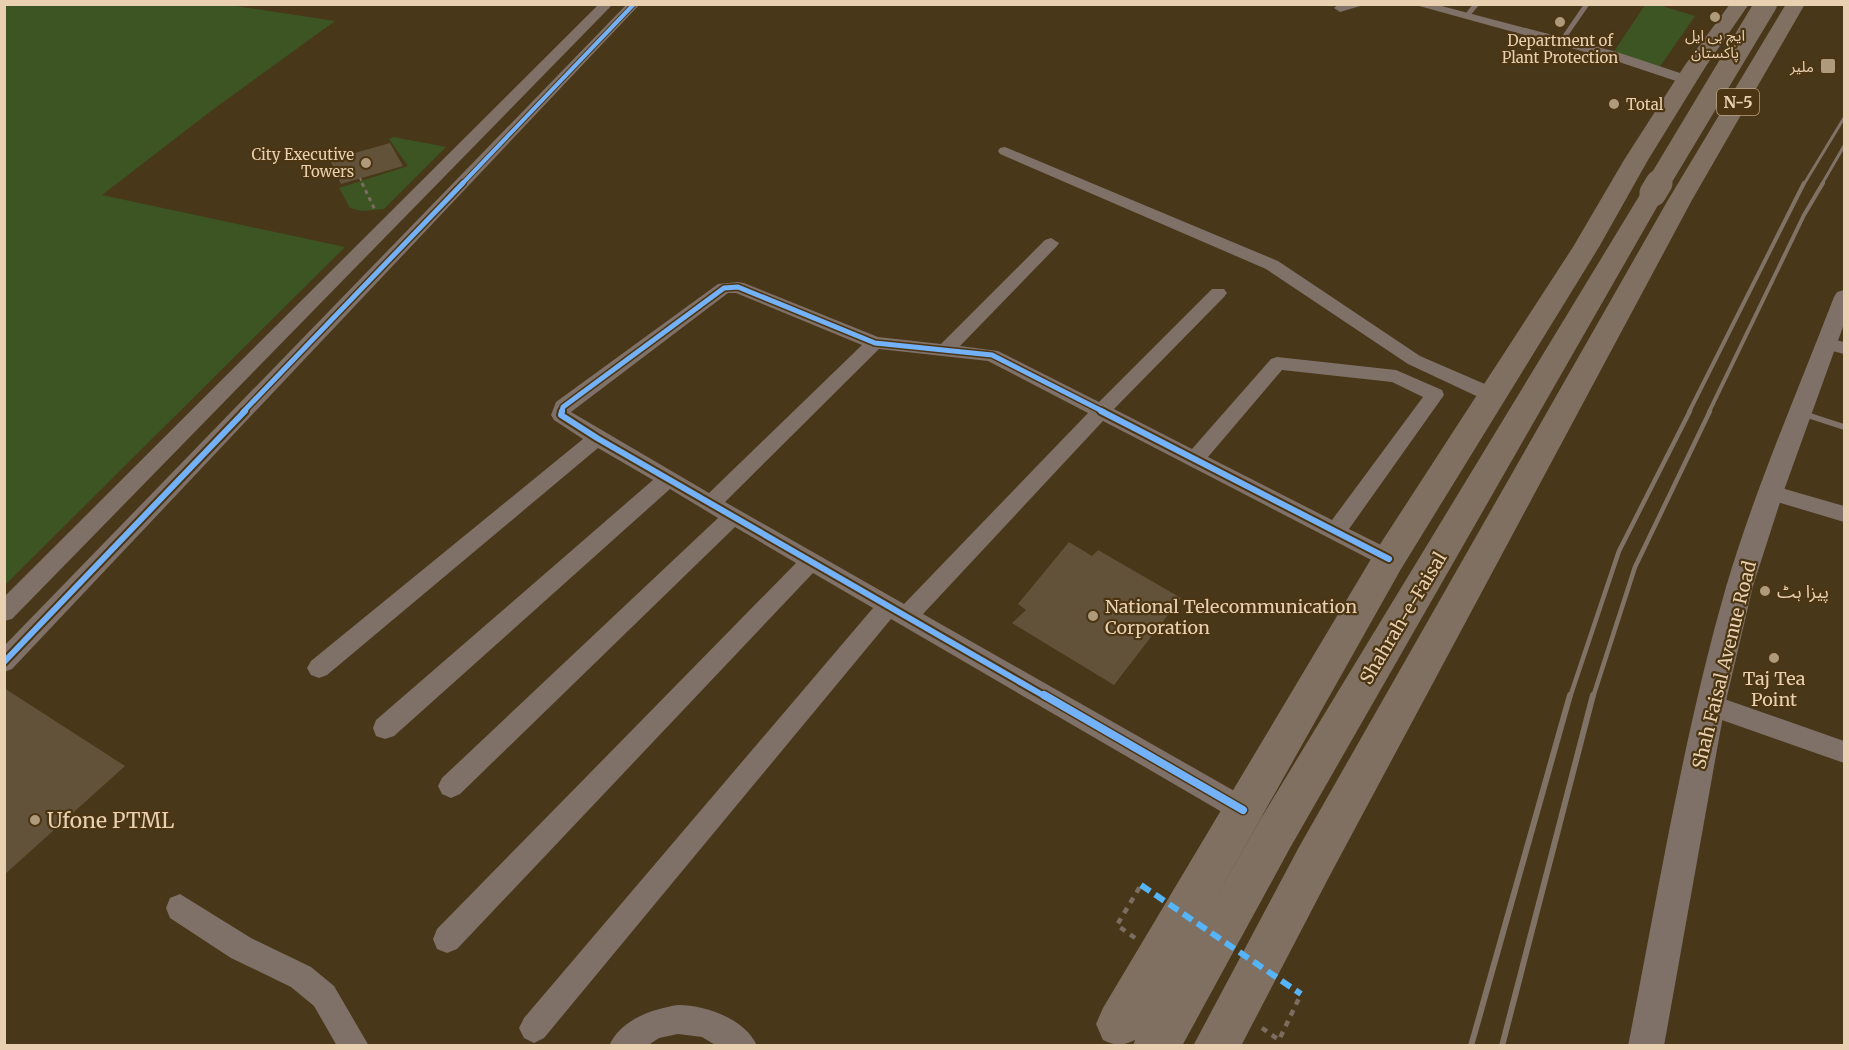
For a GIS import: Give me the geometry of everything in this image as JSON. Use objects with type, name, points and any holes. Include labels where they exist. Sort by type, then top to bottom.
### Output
[{"type":"highway","name":"N-5","points":[[1666,196],[1766,4]]},
{"type":"highway","name":"N-5","points":[[1666,196],[1796,4]]},
{"type":"highway","points":[[1126,1038],[1243,810],[1389,558],[1494,396],[1687,80],[1738,8],[1783,26]]},
{"type":"highway","name":"Shahrah-e-Faisal","points":[[1126,1038],[1199,969],[1275,834],[1666,196]]},
{"type":"highway","name":"Shahrah-e-Faisal","points":[[1216,1046],[1666,196]]},
{"type":"street","points":[[4,612],[607,4]]},
{"type":"street","points":[[4,662],[634,4]]},
{"type":"street","points":[[1340,8],[1361,4]]},
{"type":"street","points":[[1418,4],[1612,55],[1687,80]]},
{"type":"street","points":[[550,62],[576,65]]},
{"type":"street","points":[[1005,151],[1272,265],[1414,360],[1494,396]]},
{"type":"street","points":[[945,349],[1051,243]]},
{"type":"street","points":[[1243,810],[597,438],[561,415],[563,407],[724,288],[738,287],[874,343],[992,355],[1389,558]]},
{"type":"street","points":[[534,1028],[897,611],[1101,411],[1218,292]]},
{"type":"street","name":"Shah Faisal Avenue Road","points":[[1646,1046],[1710,705],[1740,586],[1771,492],[1801,412],[1836,346],[1845,297]]},
{"type":"street","points":[[711,503],[874,343]]},
{"type":"street","points":[[1195,459],[1277,363],[1396,376],[1435,395],[1335,532]]},
{"type":"street","points":[[238,376],[272,383]]},
{"type":"street","points":[[319,668],[597,438]]},
{"type":"street","points":[[385,728],[668,479]]},
{"type":"street","points":[[1771,492],[1845,514]]},
{"type":"street","points":[[451,786],[733,516]]},
{"type":"street","points":[[447,939],[811,561]]},
{"type":"street","points":[[1710,705],[1845,752]]},
{"type":"street","points":[[180,908],[241,948],[301,977],[324,996],[354,1046]]},
{"type":"street","points":[[624,1046],[633,1036],[662,1022],[684,1019],[713,1026],[742,1046]]},
{"type":"lane","points":[[1466,17],[1477,4]]},
{"type":"lane","points":[[1561,42],[1587,4]]},
{"type":"lane","points":[[1801,412],[1845,428]]},
{"type":"path","points":[[360,178],[375,210]]},
{"type":"path","points":[[1117,925],[1141,885]]},
{"type":"path","points":[[1279,1040],[1301,994]]},
{"type":"green space","points":[[5,4],[229,5],[335,21],[211,111],[102,195],[345,247],[5,585]]},
{"type":"green space","points":[[1645,5],[1659,5],[1695,16],[1659,68],[1613,53]]},
{"type":"green space","points":[[394,137],[446,147],[384,209],[362,211],[350,208],[339,188],[408,166],[389,139]]},
{"type":"building","name":"City Executive Towers","points":[[390,143],[403,166],[341,184],[330,160]]},
{"type":"building","name":"National Telecommunication Corporation","points":[[1069,542],[1092,556],[1098,550],[1181,598],[1114,685],[1012,623],[1026,610],[1018,604]]},
{"type":"building","name":"Ufone PTML","points":[[4,688],[125,766],[4,875]]},
{"type":"railway","points":[[1804,184],[1844,118]]},
{"type":"railway","points":[[1822,184],[1844,146]]},
{"type":"railway","points":[[1689,412],[1804,183]]},
{"type":"railway","points":[[1709,412],[1804,215],[1823,183]]},
{"type":"railway","points":[[1570,697],[1619,551],[1690,411]]},
{"type":"railway","points":[[1593,697],[1635,567],[1710,411]]},
{"type":"railway","points":[[1471,1046],[1570,695]]},
{"type":"railway","points":[[1502,1046],[1593,695]]},
{"type":"marked path","points":[[1141,885],[1301,994]]},
{"type":"cycle path","points":[[4,662],[634,4]]},
{"type":"cycle path","points":[[1243,810],[597,438],[561,415],[563,407],[724,288],[738,287],[875,343],[992,355],[1389,559]]},
{"type":"place","name":"ایچ بی ایل پاکستان","points":[[1715,17]]},
{"type":"place","name":"Department of Plant Protection","points":[[1560,22]]},
{"type":"place","name":"ملیر","points":[[1828,66]]},
{"type":"place","name":"Total","points":[[1614,104]]},
{"type":"place","name":"City Executive Towers","points":[[366,163]]},
{"type":"place","name":"پیزا ہٹ","points":[[1765,591]]},
{"type":"place","name":"National Telecommunication Corporation","points":[[1093,616]]},
{"type":"place","name":"Taj Tea Point","points":[[1774,658]]},
{"type":"place","name":"Ufone PTML","points":[[35,820]]}]
